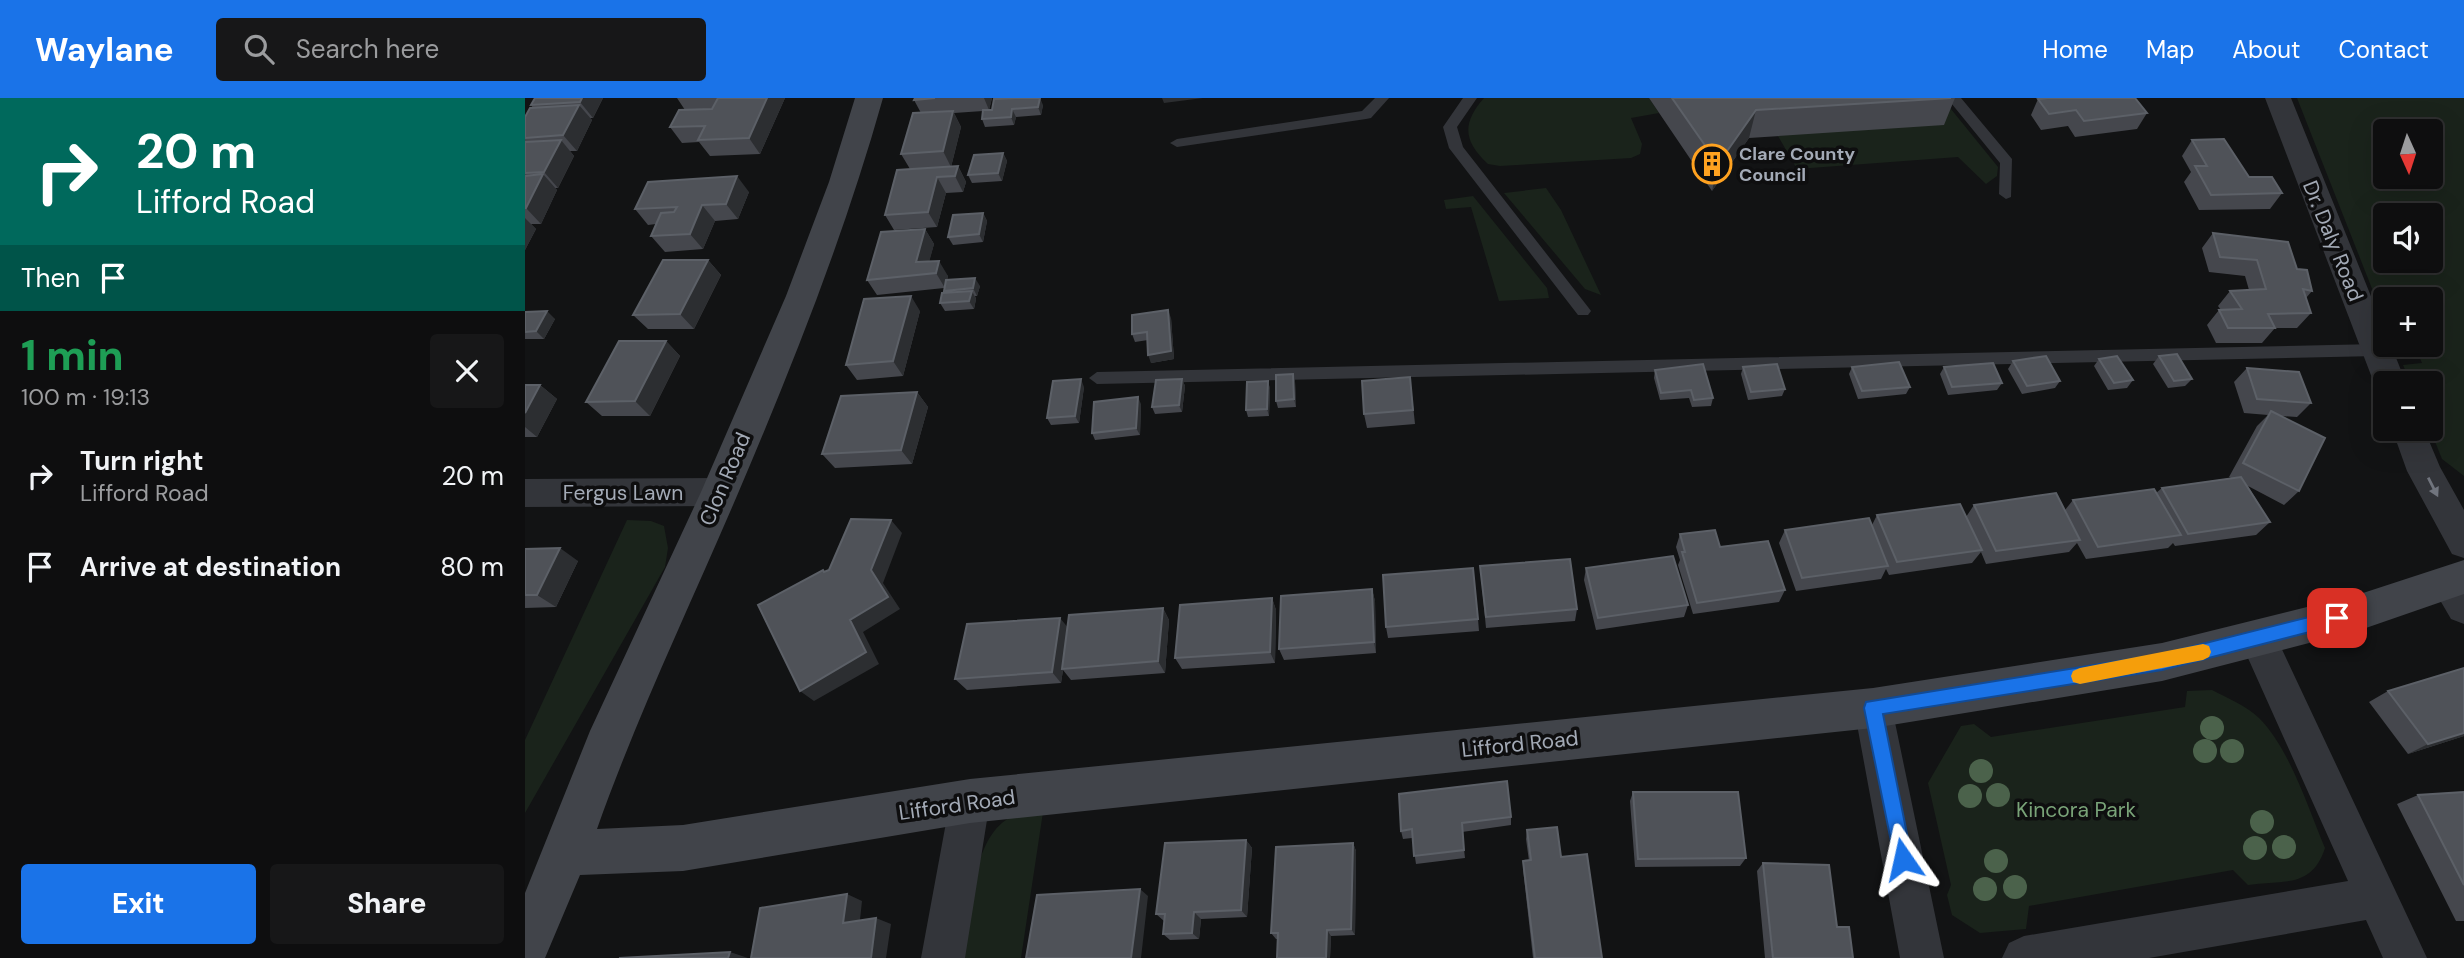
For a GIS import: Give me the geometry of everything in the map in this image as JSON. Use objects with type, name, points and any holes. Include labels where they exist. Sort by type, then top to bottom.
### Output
[{"type":"main road","name":"Clon Road","points":[[525,949],[566,853],[605,746],[720,492],[803,296],[844,182],[869,98]]},
{"type":"main road","name":"Lifford Road","points":[[566,853],[683,848],[970,802],[1873,708],[2162,662],[2459,589]]},
{"type":"street","name":"Dr. Daly Road","points":[[2278,98],[2373,340]]},
{"type":"street","points":[[2413,441],[2424,471],[2464,543]]},
{"type":"street","name":"Fergus Lawn","points":[[525,493],[720,492]]},
{"type":"street","points":[[2258,638],[2405,958]]},
{"type":"street","points":[[1873,708],[1922,958]]},
{"type":"street","points":[[943,958],[970,802]]},
{"type":"street","points":[[2024,958],[2377,897]]},
{"type":"lane","points":[[1177,143],[1366,115],[1382,98]]},
{"type":"lane","points":[[1470,98],[1450,127],[1456,148],[1583,311]]},
{"type":"lane","points":[[1954,98],[2007,162],[2006,194]]},
{"type":"lane","points":[[1097,378],[2373,350]]},
{"type":"green space","points":[[1484,98],[1649,98],[1659,113],[1631,118],[1642,144],[1640,154],[1631,158],[1500,166],[1488,164],[1480,156],[1468,132],[1472,116]]},
{"type":"green space","points":[[1942,98],[1998,167],[1997,176],[1986,184],[1958,157],[1797,169],[1778,136]]},
{"type":"green space","points":[[2297,98],[2464,98],[2464,476],[2442,459],[2435,441],[2443,441],[2443,371],[2406,371],[2403,365],[2422,363],[2419,357],[2443,357],[2443,287],[2373,287],[2373,291]]},
{"type":"green space","points":[[1546,188],[1561,210],[1601,295],[1585,289],[1504,193]]},
{"type":"green space","points":[[1473,196],[1547,288],[1549,298],[1499,301],[1471,207],[1446,209],[1444,200]]},
{"type":"green space","points":[[627,520],[651,521],[664,526],[668,548],[665,567],[525,813],[525,740]]},
{"type":"green space","name":"Kincora Park","points":[[2212,690],[2237,702],[2259,718],[2289,762],[2325,848],[2313,870],[2295,880],[2248,885],[2233,870],[2029,906],[2026,929],[1980,933],[1952,915],[1947,895],[1951,885],[1928,783],[1961,726],[1974,724],[1991,737],[2185,707],[2187,691]]},
{"type":"green space","points":[[1043,812],[1021,958],[963,958],[974,883],[985,846],[994,831],[1006,820],[1019,815]]},
{"type":"building","points":[[535,98],[582,98],[580,102],[531,105]]},
{"type":"building","points":[[718,98],[767,98],[749,138],[698,140],[705,126],[670,127],[679,110],[712,109]]},
{"type":"building","points":[[1040,98],[1038,107],[1012,109],[1011,117],[982,119],[983,110],[992,110],[994,99]]},
{"type":"building","points":[[1672,98],[1951,98],[1756,110],[1718,164]]},
{"type":"building","points":[[2135,98],[2147,113],[2084,121],[2076,110],[2049,114],[2038,99]]},
{"type":"building","points":[[579,105],[563,135],[525,138],[525,117],[530,108]]},
{"type":"building","points":[[953,111],[943,151],[901,154],[913,113]]},
{"type":"building","points":[[2224,139],[2249,177],[2272,177],[2282,193],[2211,195],[2195,166],[2207,166],[2192,140]]},
{"type":"building","points":[[561,140],[544,172],[525,173],[525,142]]},
{"type":"building","points":[[1003,153],[998,173],[968,175],[974,155]]},
{"type":"building","points":[[958,166],[955,176],[937,177],[928,212],[885,215],[897,170]]},
{"type":"building","points":[[543,174],[526,208],[525,208],[525,176]]},
{"type":"building","points":[[737,176],[726,204],[702,205],[690,234],[651,236],[661,213],[674,212],[677,207],[635,209],[648,182]]},
{"type":"building","points":[[983,213],[979,234],[948,237],[953,215]]},
{"type":"building","points":[[925,229],[916,262],[939,261],[936,273],[867,280],[881,232]]},
{"type":"building","points":[[2213,233],[2288,242],[2297,269],[2307,270],[2312,291],[2303,289],[2311,313],[2268,314],[2275,328],[2228,328],[2219,310],[2242,309],[2230,291],[2266,289],[2257,260],[2220,257]]},
{"type":"building","points":[[663,260],[708,260],[680,314],[633,315]]},
{"type":"building","points":[[975,278],[973,288],[944,291],[946,280]]},
{"type":"building","points":[[972,291],[969,301],[940,303],[942,293]]},
{"type":"building","points":[[911,296],[893,361],[846,365],[864,299]]},
{"type":"building","points":[[1168,310],[1171,351],[1148,355],[1147,332],[1132,334],[1132,315]]},
{"type":"building","points":[[547,311],[536,331],[525,332],[525,312]]},
{"type":"building","points":[[619,341],[666,341],[635,401],[586,402]]},
{"type":"building","points":[[2177,354],[2192,379],[2174,381],[2159,356]]},
{"type":"building","points":[[2046,356],[2060,381],[2027,386],[2013,361]]},
{"type":"building","points":[[2117,356],[2133,380],[2114,383],[2099,359]]},
{"type":"building","points":[[1899,362],[1910,387],[1862,391],[1852,367]]},
{"type":"building","points":[[1993,363],[2002,383],[1952,387],[1944,367]]},
{"type":"building","points":[[1703,364],[1713,398],[1694,400],[1691,390],[1661,393],[1655,370]]},
{"type":"building","points":[[1777,364],[1785,389],[1751,392],[1743,367]]},
{"type":"building","points":[[2247,368],[2299,372],[2311,403],[2257,399]]},
{"type":"building","points":[[1293,374],[1294,399],[1276,401],[1276,375]]},
{"type":"building","points":[[1410,377],[1413,410],[1364,414],[1362,381]]},
{"type":"building","points":[[1081,379],[1075,416],[1047,418],[1053,381]]},
{"type":"building","points":[[1182,379],[1179,405],[1152,407],[1156,380]]},
{"type":"building","points":[[1268,381],[1267,409],[1246,410],[1247,382]]},
{"type":"building","points":[[525,385],[540,385],[525,413]]},
{"type":"building","points":[[917,392],[901,450],[822,454],[841,396]]},
{"type":"building","points":[[1138,397],[1136,428],[1092,433],[1094,402]]},
{"type":"building","points":[[2271,411],[2325,438],[2299,491],[2243,463]]},
{"type":"building","points":[[2241,477],[2270,522],[2188,534],[2162,488]]},
{"type":"building","points":[[2154,489],[2181,535],[2098,547],[2073,500]]},
{"type":"building","points":[[2056,493],[2080,540],[1996,551],[1974,505]]},
{"type":"building","points":[[1960,504],[1982,550],[1897,562],[1877,515]]},
{"type":"building","points":[[1869,518],[1888,566],[1802,578],[1785,530]]},
{"type":"building","points":[[851,519],[891,520],[871,570],[888,597],[850,620],[866,652],[800,691],[758,605],[823,570],[829,570]]},
{"type":"building","points":[[1715,530],[1720,547],[1768,541],[1785,590],[1697,603],[1682,552],[1685,552],[1680,534]]},
{"type":"building","points":[[560,548],[537,595],[525,595],[525,549]]},
{"type":"building","points":[[1673,556],[1688,605],[1598,618],[1586,568]]},
{"type":"building","points":[[1570,559],[1577,609],[1486,617],[1480,566]]},
{"type":"building","points":[[1473,568],[1478,619],[1386,627],[1383,575]]},
{"type":"building","points":[[1372,589],[1374,642],[1279,649],[1281,596]]},
{"type":"building","points":[[1272,598],[1270,652],[1175,658],[1180,605]]},
{"type":"building","points":[[1163,608],[1158,661],[1062,669],[1069,615]]},
{"type":"building","points":[[1060,618],[1052,672],[955,679],[967,624]]},
{"type":"building","points":[[2464,668],[2464,733],[2428,744],[2388,691]]},
{"type":"building","points":[[1507,781],[1511,817],[1462,823],[1464,850],[1414,856],[1412,829],[1401,831],[1399,794]]},
{"type":"building","points":[[1633,792],[1738,792],[1746,858],[1638,859]]},
{"type":"building","points":[[2464,792],[2464,885],[2418,795]]},
{"type":"building","points":[[1557,827],[1561,857],[1587,854],[1602,958],[1535,958],[1523,861],[1531,860],[1527,830]]},
{"type":"building","points":[[1246,840],[1241,910],[1194,912],[1192,933],[1163,934],[1165,914],[1156,914],[1165,843]]},
{"type":"building","points":[[1353,843],[1351,929],[1327,930],[1326,958],[1277,958],[1278,933],[1271,933],[1276,847]]},
{"type":"building","points":[[1763,863],[1829,865],[1837,927],[1849,927],[1853,958],[1773,958]]},
{"type":"building","points":[[1140,889],[1131,958],[1026,958],[1037,895]]},
{"type":"building","points":[[847,894],[843,923],[876,918],[871,958],[751,958],[760,908]]},
{"type":"building","points":[[730,952],[728,958],[619,958]]},
{"type":"slow traffic","points":[[2080,676],[2203,652]]},
{"type":"place","name":"Clare County Council","points":[[1712,164]]},
{"type":"route","points":[[1903,859],[1873,708],[2162,662],[2337,618]]}]
